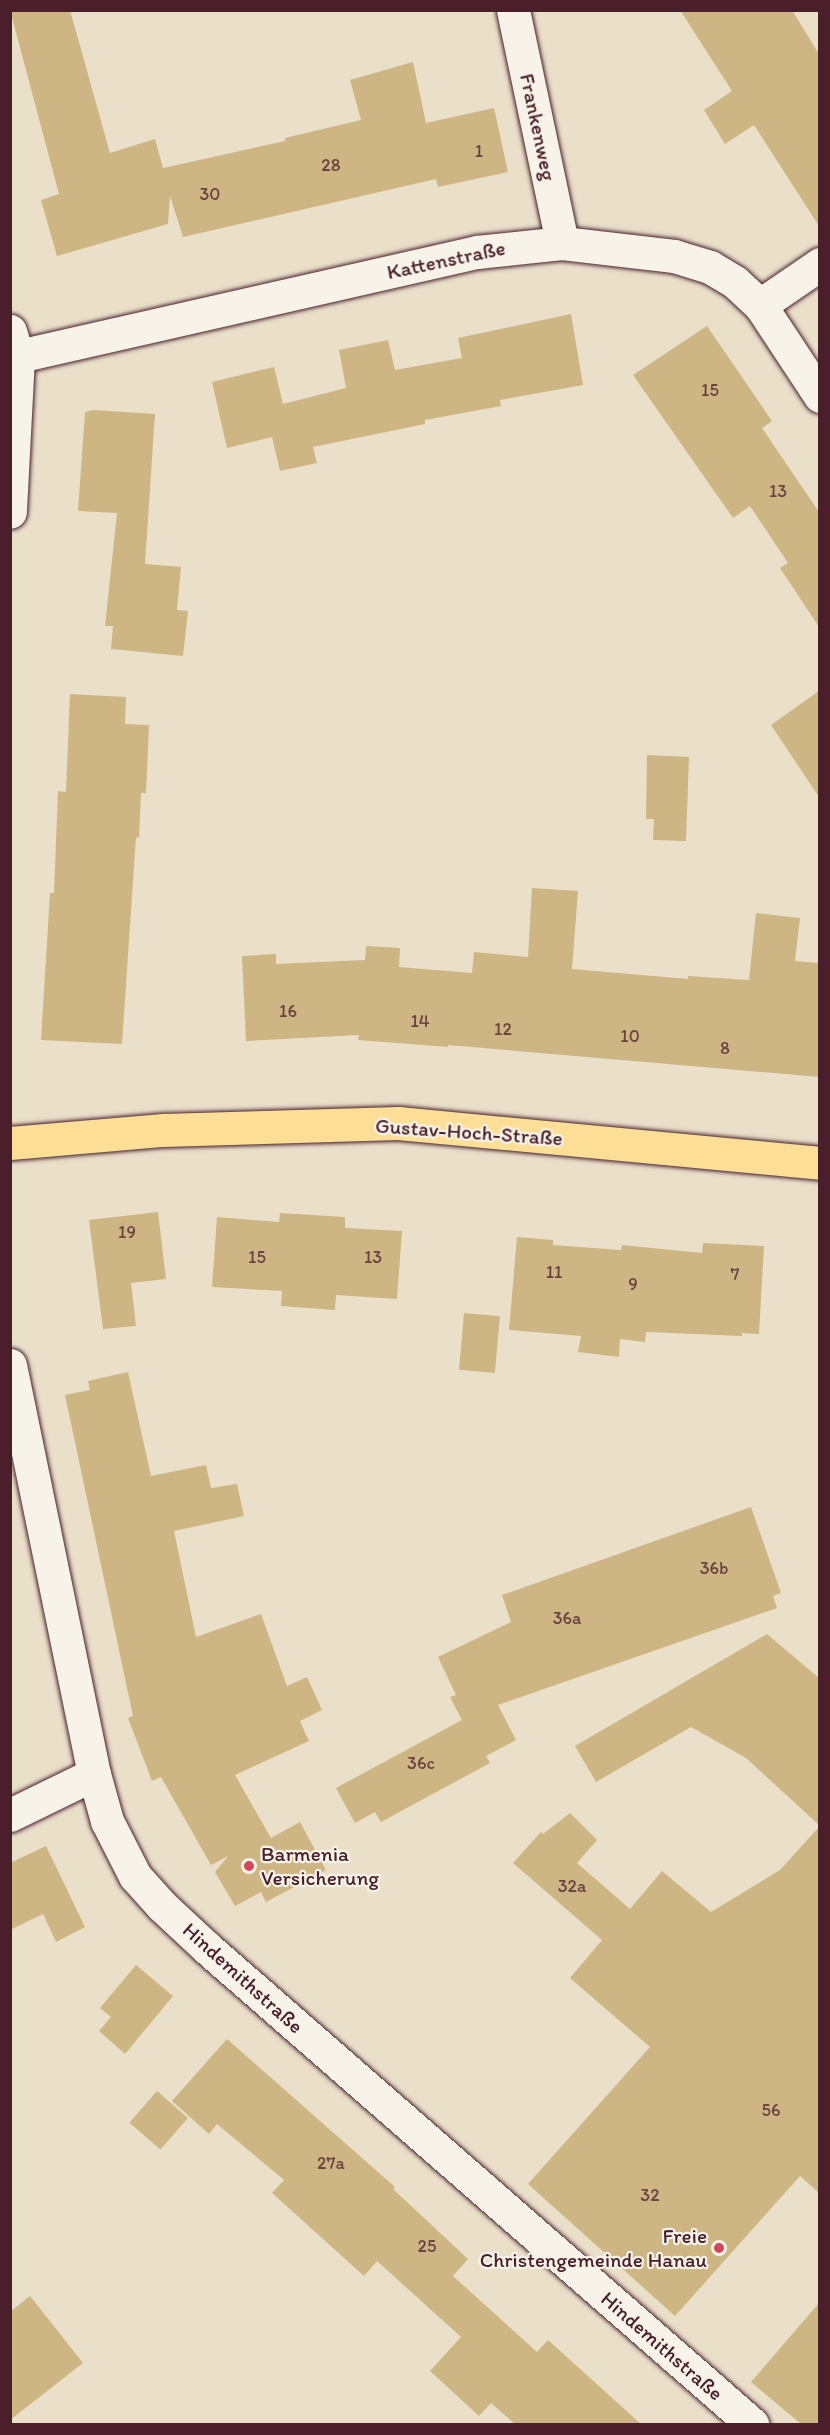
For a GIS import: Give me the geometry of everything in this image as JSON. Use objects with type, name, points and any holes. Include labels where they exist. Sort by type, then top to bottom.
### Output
[{"type":"main road","name":"Gustav-Hoch-Straße","points":[[10,1143],[163,1130],[398,1123],[819,1163]]},
{"type":"street","name":"Frankenweg","points":[[513,10],[562,243]]},
{"type":"street","name":"Kattenstraße","points":[[13,349],[477,252],[519,245],[562,243],[674,256],[710,267],[735,282],[760,305],[819,396]]},
{"type":"street","points":[[760,305],[819,264]]},
{"type":"street","points":[[10,512],[13,349]]},
{"type":"street","name":"Hindemithstraße","points":[[10,1365],[94,1774],[107,1821],[135,1876],[162,1906],[752,2424]]},
{"type":"street","points":[[10,1815],[94,1774]]},
{"type":"building","points":[[10,10],[70,10],[110,153],[155,139],[163,168],[285,141],[285,138],[361,120],[350,80],[413,62],[426,123],[494,108],[508,172],[438,187],[436,179],[183,237],[170,196],[168,224],[57,256],[41,200],[59,194]]},
{"type":"building","points":[[680,10],[792,10],[819,54],[819,226],[754,125],[725,144],[704,110],[732,91]]},
{"type":"building","points":[[571,314],[583,385],[500,400],[501,406],[425,420],[425,424],[313,447],[317,463],[280,471],[272,437],[227,448],[212,382],[274,367],[283,404],[346,388],[339,350],[388,340],[395,370],[462,358],[458,338]]},
{"type":"building","points":[[707,326],[772,421],[762,428],[819,512],[819,627],[780,568],[788,563],[750,506],[733,518],[633,375]]},
{"type":"building","points":[[93,410],[155,414],[145,564],[181,567],[177,610],[188,611],[183,656],[111,649],[113,626],[105,626],[117,513],[78,511],[85,412]]},
{"type":"building","points":[[819,691],[819,797],[771,725]]},
{"type":"building","points":[[70,694],[126,697],[125,724],[149,725],[146,793],[141,793],[139,838],[136,837],[122,1044],[41,1040],[50,893],[54,893],[58,791],[66,792]]},
{"type":"building","points":[[647,755],[689,757],[686,841],[653,840],[654,819],[646,819]]},
{"type":"building","points":[[532,888],[578,891],[572,969],[688,979],[688,976],[749,980],[756,913],[800,918],[795,961],[819,963],[819,1077],[448,1045],[448,1047],[358,1040],[359,1035],[246,1041],[242,956],[276,954],[276,964],[365,960],[366,946],[400,948],[399,967],[472,973],[474,952],[528,957]]},
{"type":"building","points":[[158,1212],[166,1279],[131,1283],[136,1326],[103,1329],[89,1220]]},
{"type":"building","points":[[280,1213],[345,1217],[345,1228],[402,1231],[397,1299],[336,1295],[335,1310],[281,1306],[282,1291],[212,1287],[217,1217],[279,1222]]},
{"type":"building","points":[[517,1237],[553,1240],[553,1245],[621,1250],[622,1245],[702,1253],[703,1243],[764,1246],[759,1334],[742,1333],[742,1336],[646,1332],[645,1342],[620,1339],[619,1357],[578,1352],[581,1336],[509,1330]]},
{"type":"building","points":[[464,1313],[500,1316],[495,1373],[459,1370]]},
{"type":"building","points":[[128,1372],[151,1476],[206,1465],[211,1488],[237,1484],[244,1516],[174,1531],[196,1637],[261,1614],[287,1686],[307,1677],[322,1710],[300,1721],[309,1741],[235,1775],[271,1838],[300,1822],[326,1870],[266,1902],[261,1892],[235,1906],[215,1872],[228,1856],[211,1865],[161,1777],[152,1781],[128,1718],[133,1716],[65,1395],[90,1390],[88,1381]]},
{"type":"building","points":[[751,1507],[781,1593],[773,1596],[777,1608],[498,1705],[516,1740],[486,1756],[490,1763],[381,1822],[375,1812],[355,1823],[336,1788],[462,1720],[450,1697],[456,1695],[438,1657],[511,1622],[502,1595]]},
{"type":"building","points":[[767,1634],[819,1678],[819,1825],[746,1758],[691,1727],[596,1782],[575,1746]]},
{"type":"building","points":[[570,1813],[597,1840],[577,1863],[630,1909],[662,1871],[711,1912],[780,1870],[819,1827],[819,2193],[800,2176],[675,2316],[528,2184],[650,2047],[570,1978],[602,1940],[513,1863],[541,1832],[543,1834]]},
{"type":"building","points":[[46,1846],[85,1927],[56,1942],[43,1914],[10,1930],[10,1863]]},
{"type":"building","points":[[136,1965],[173,1996],[125,2054],[99,2031],[111,2017],[100,2008]]},
{"type":"building","points":[[227,2039],[395,2187],[393,2189],[468,2259],[453,2276],[537,2352],[548,2340],[641,2424],[515,2424],[491,2403],[479,2416],[430,2371],[461,2337],[377,2261],[364,2276],[272,2193],[284,2180],[217,2124],[209,2134],[172,2101]]},
{"type":"building","points":[[157,2091],[188,2118],[160,2150],[129,2123]]},
{"type":"building","points":[[30,2296],[83,2363],[10,2420],[10,2312]]},
{"type":"building","points":[[819,2303],[819,2424],[801,2424],[751,2382]]},
{"type":"place","name":"Barmenia Versicherung","points":[[249,1866]]},
{"type":"place","name":"Freie Christengemeinde Hanau","points":[[719,2248]]}]
